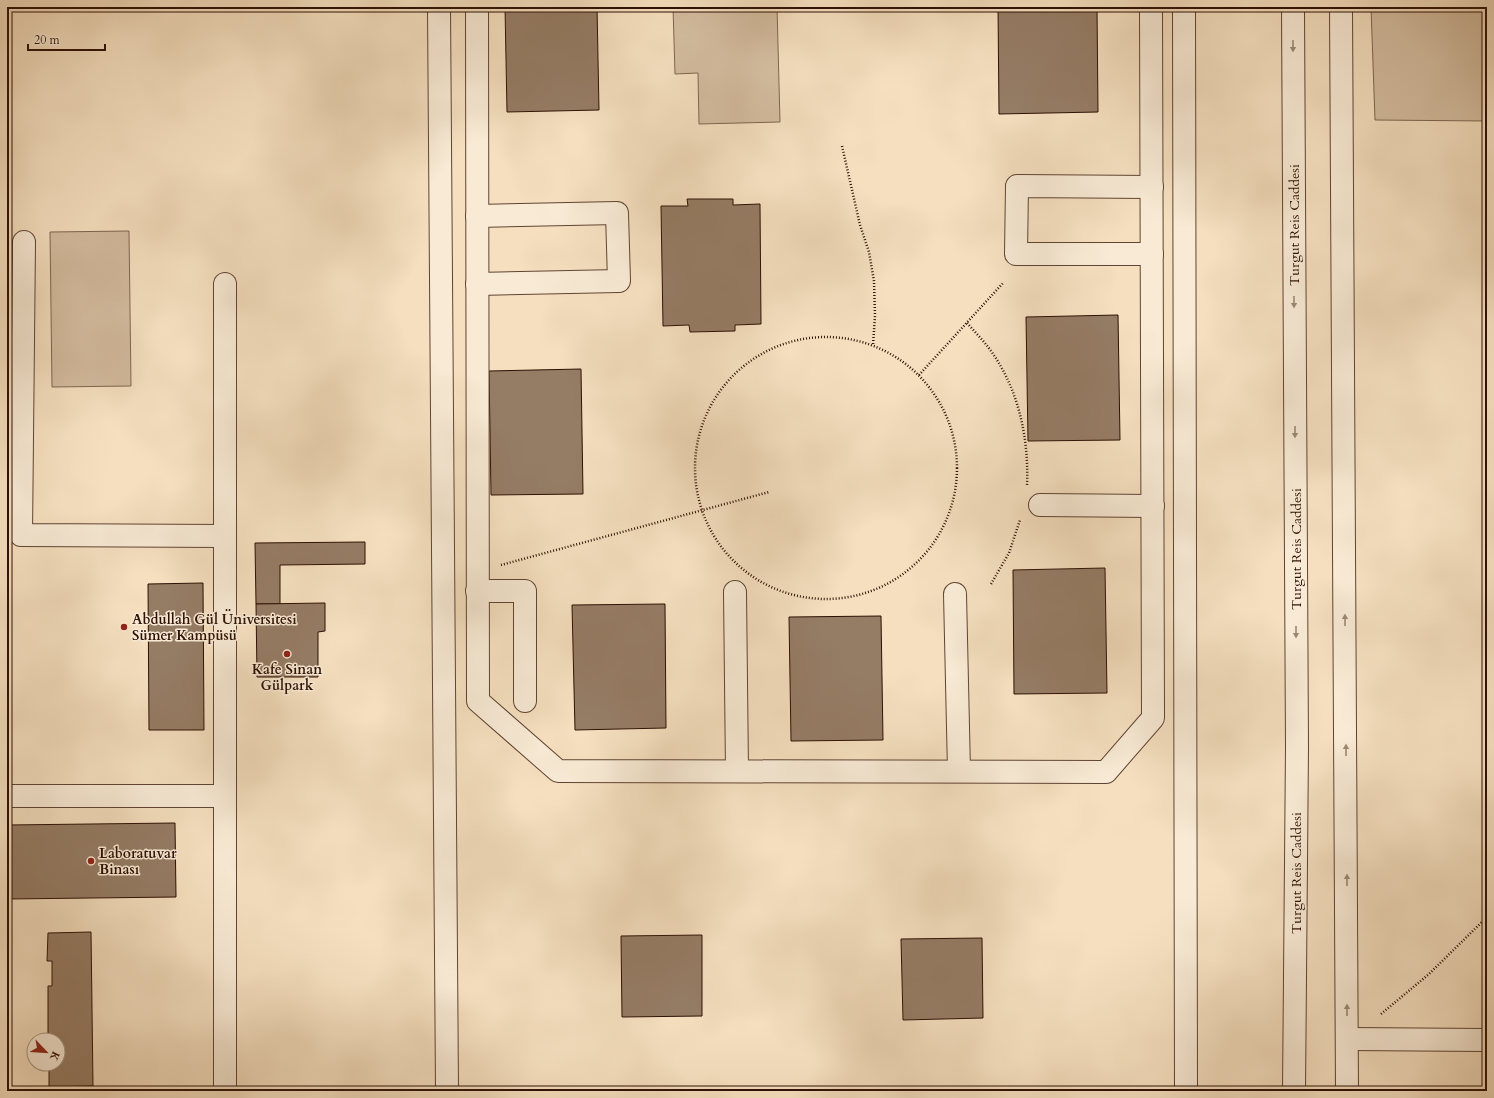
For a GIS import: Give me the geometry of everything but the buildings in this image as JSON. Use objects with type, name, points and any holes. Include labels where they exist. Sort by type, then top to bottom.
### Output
[{"type":"street","points":[[440,7],[447,1091]]},
{"type":"street","points":[[477,7],[478,701],[558,771],[959,772],[1106,772],[1154,718],[1151,7]]},
{"type":"street","points":[[1184,7],[1186,1091]]},
{"type":"street","name":"Turgut Reis Caddesi","points":[[1293,7],[1297,747],[1294,1091]]},
{"type":"street","points":[[1341,7],[1347,1091]]},
{"type":"street","points":[[1152,187],[1017,186],[1016,254],[1152,254]]},
{"type":"street","points":[[477,216],[617,213],[618,281],[477,284]]},
{"type":"street","points":[[24,242],[21,535],[225,536]]},
{"type":"street","points":[[225,1091],[226,284]]},
{"type":"street","points":[[1033,498],[1153,506]]},
{"type":"street","points":[[477,581],[525,591],[525,701]]},
{"type":"street","points":[[735,592],[737,771]]},
{"type":"street","points":[[955,594],[959,772]]},
{"type":"street","points":[[7,796],[226,796]]},
{"type":"street","points":[[1347,1039],[1487,1040]]},
{"type":"path","points":[[842,146],[860,225],[869,252],[874,281],[875,316],[872,345]]},
{"type":"path","points":[[919,375],[1004,282]]},
{"type":"path","points":[[967,323],[992,352],[1009,382],[1021,415],[1033,498]]},
{"type":"path","points":[[831,336],[852,339],[889,352],[905,362],[919,375],[934,392],[945,412],[953,434],[956,448],[957,479],[952,502],[945,523],[933,543],[919,560],[902,574],[876,589],[862,594],[841,598],[818,599],[796,596],[775,589],[755,579],[738,565],[723,549],[711,530],[702,510],[697,490],[695,468],[696,447],[710,407],[721,389],[735,373],[751,360],[770,349],[803,339],[831,336]]},
{"type":"path","points":[[477,581],[702,510],[769,492]]},
{"type":"path","points":[[991,584],[1009,553],[1021,520]]},
{"type":"path","points":[[1377,1017],[1429,974],[1487,918]]},
{"type":"shaded area","points":[[673,7],[777,7],[780,122],[699,124],[698,73],[675,74]]},
{"type":"shaded area","points":[[1371,7],[1487,7],[1487,121],[1375,120]]},
{"type":"shaded area","points":[[129,231],[131,386],[52,387],[50,232]]},
{"type":"place","name":"Abdullah Gül Üniversitesi Sümer Kampüsü","points":[[124,627]]},
{"type":"place","name":"Kafe Sinan Gülpark","points":[[287,654]]},
{"type":"place","name":"Laboratuvar Binası","points":[[91,861]]}]
